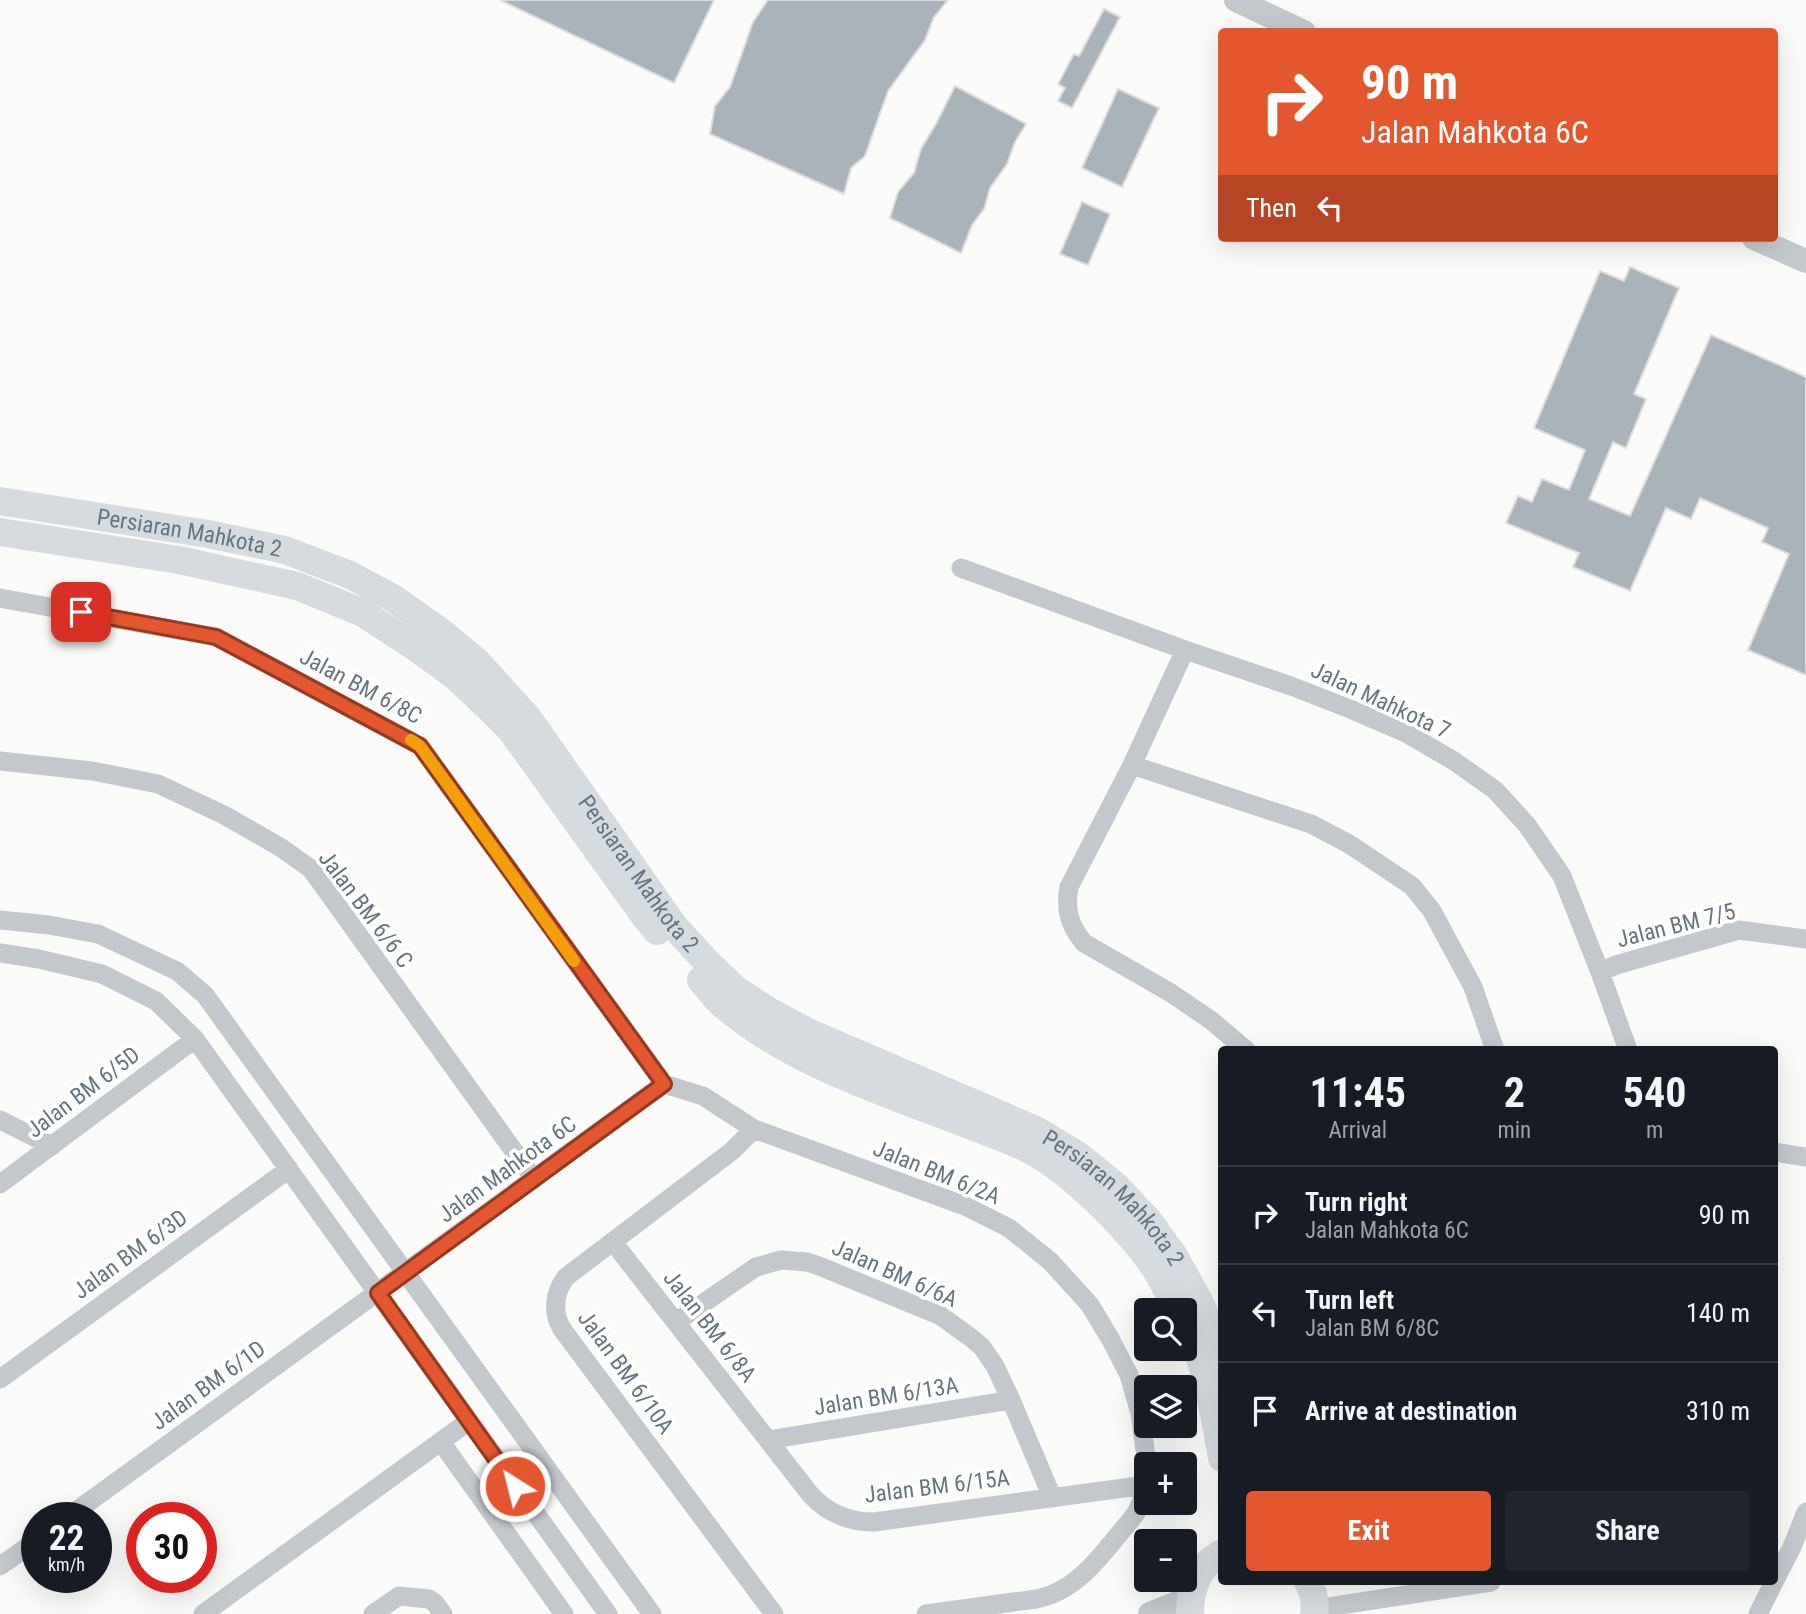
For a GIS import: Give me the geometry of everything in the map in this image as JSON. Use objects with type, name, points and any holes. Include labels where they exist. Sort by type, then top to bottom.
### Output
[{"type":"main road","name":"Persiaran Mahkota 2","points":[[0,501],[220,536],[285,550],[350,575],[393,598],[477,662],[646,918],[721,1002],[762,1034],[795,1053],[1029,1149],[1098,1203],[1130,1237],[1157,1272],[1171,1298]]},
{"type":"main road","name":"Persiaran Mahkota 2","points":[[0,532],[179,560],[296,586],[363,613],[415,647],[455,676],[489,708],[519,724],[674,926],[735,989],[808,1032],[1036,1130],[1079,1156],[1116,1186],[1148,1220],[1174,1256],[1199,1301],[1218,1344]]},
{"type":"main road","points":[[1197,1353],[1218,1436]]},
{"type":"main road","points":[[1190,1606],[1195,1581],[1218,1551]]},
{"type":"street","points":[[1236,0],[1296,28]]},
{"type":"street","points":[[1763,242],[1806,261]]},
{"type":"street","name":"Jalan Mahkota 7","points":[[961,568],[1350,709],[1395,728],[1454,761],[1495,790],[1527,825],[1562,876],[1627,1046]]},
{"type":"street","name":"Jalan BM 6/8C","points":[[0,598],[216,637],[420,746],[664,1084]]},
{"type":"street","points":[[1185,650],[1132,765],[1069,887],[1067,912],[1070,923],[1084,943],[1171,993],[1212,1021],[1241,1046]]},
{"type":"street","name":"Jalan BM 6/6 C","points":[[0,761],[92,771],[158,783],[280,846],[311,869],[534,1179]]},
{"type":"street","points":[[1132,765],[1311,824],[1412,886],[1432,911],[1456,955],[1472,987],[1494,1046]]},
{"type":"street","points":[[0,920],[50,925],[98,934],[177,971],[205,995],[652,1614]]},
{"type":"street","name":"Jalan BM 7/5","points":[[1600,972],[1739,930],[1806,939]]},
{"type":"street","points":[[0,953],[102,974],[156,1001],[195,1039],[608,1614]]},
{"type":"street","name":"Jalan BM 6/5D","points":[[0,1184],[195,1039]]},
{"type":"street","name":"Jalan BM 6/2A","points":[[664,1084],[708,1098],[754,1129],[965,1206],[1009,1228],[1051,1261],[1090,1305],[1129,1375],[1140,1413],[1145,1452]]},
{"type":"street","name":"Jalan Mahkota 6C","points":[[378,1293],[664,1084]]},
{"type":"street","points":[[0,1119],[51,1146]]},
{"type":"street","name":"Jalan BM 6/10A","points":[[754,1129],[732,1151],[570,1274],[562,1282],[555,1307],[559,1324],[774,1614]]},
{"type":"street","points":[[1778,1153],[1806,1157]]},
{"type":"street","name":"Jalan BM 6/3D","points":[[0,1379],[289,1169]]},
{"type":"street","name":"Jalan BM 6/8A","points":[[612,1242],[768,1440]]},
{"type":"street","name":"Jalan BM 6/6A","points":[[676,1322],[756,1267],[781,1260],[807,1262],[941,1316],[982,1347],[995,1366],[1052,1497]]},
{"type":"street","name":"Jalan BM 6/1D","points":[[89,1502],[378,1293]]},
{"type":"street","name":"Jalan BM 6/13A","points":[[768,1440],[1011,1400]]},
{"type":"street","points":[[204,1614],[469,1422]]},
{"type":"street","name":"Jalan BM 6/15A","points":[[768,1440],[816,1500],[838,1515],[854,1520],[881,1521],[1134,1487]]},
{"type":"street","points":[[441,1442],[564,1614]]},
{"type":"street","points":[[1778,1574],[1806,1512]]},
{"type":"street","points":[[926,1614],[1036,1599],[1062,1591],[1084,1574],[1134,1515]]},
{"type":"street","points":[[0,1566],[21,1551]]},
{"type":"street","points":[[1313,1602],[1464,1585]]},
{"type":"street","points":[[1760,1614],[1773,1585]]},
{"type":"street","points":[[373,1614],[399,1596],[429,1599],[443,1614]]},
{"type":"street","points":[[1150,1614],[1190,1606]]},
{"type":"building","points":[[500,0],[714,0],[674,83]]},
{"type":"building","points":[[768,0],[948,0],[934,17],[925,40],[888,91],[865,156],[851,168],[844,194],[710,134],[715,106],[730,87],[753,22]]},
{"type":"building","points":[[1104,9],[1120,17],[1072,108],[1058,101],[1065,88],[1058,84],[1074,54],[1079,56]]},
{"type":"building","points":[[955,86],[1026,124],[1015,142],[1007,164],[990,188],[984,209],[972,225],[961,253],[890,218],[898,192],[914,173],[921,149]]},
{"type":"building","points":[[1118,89],[1159,108],[1122,187],[1082,168]]},
{"type":"building","points":[[1082,202],[1110,214],[1088,265],[1060,254]]},
{"type":"building","points":[[1630,267],[1679,288],[1634,394],[1646,399],[1626,448],[1613,442],[1589,499],[1630,516],[1711,335],[1806,377],[1806,675],[1748,650],[1789,554],[1762,542],[1768,528],[1700,498],[1691,519],[1666,508],[1630,591],[1573,567],[1579,553],[1506,523],[1518,496],[1532,502],[1542,479],[1569,490],[1585,450],[1534,428],[1600,271],[1624,281]]},
{"type":"slow traffic","points":[[411,740],[420,746],[574,961]]},
{"type":"route","points":[[81,612],[216,637],[420,746],[664,1084],[378,1293],[515,1486]]}]
